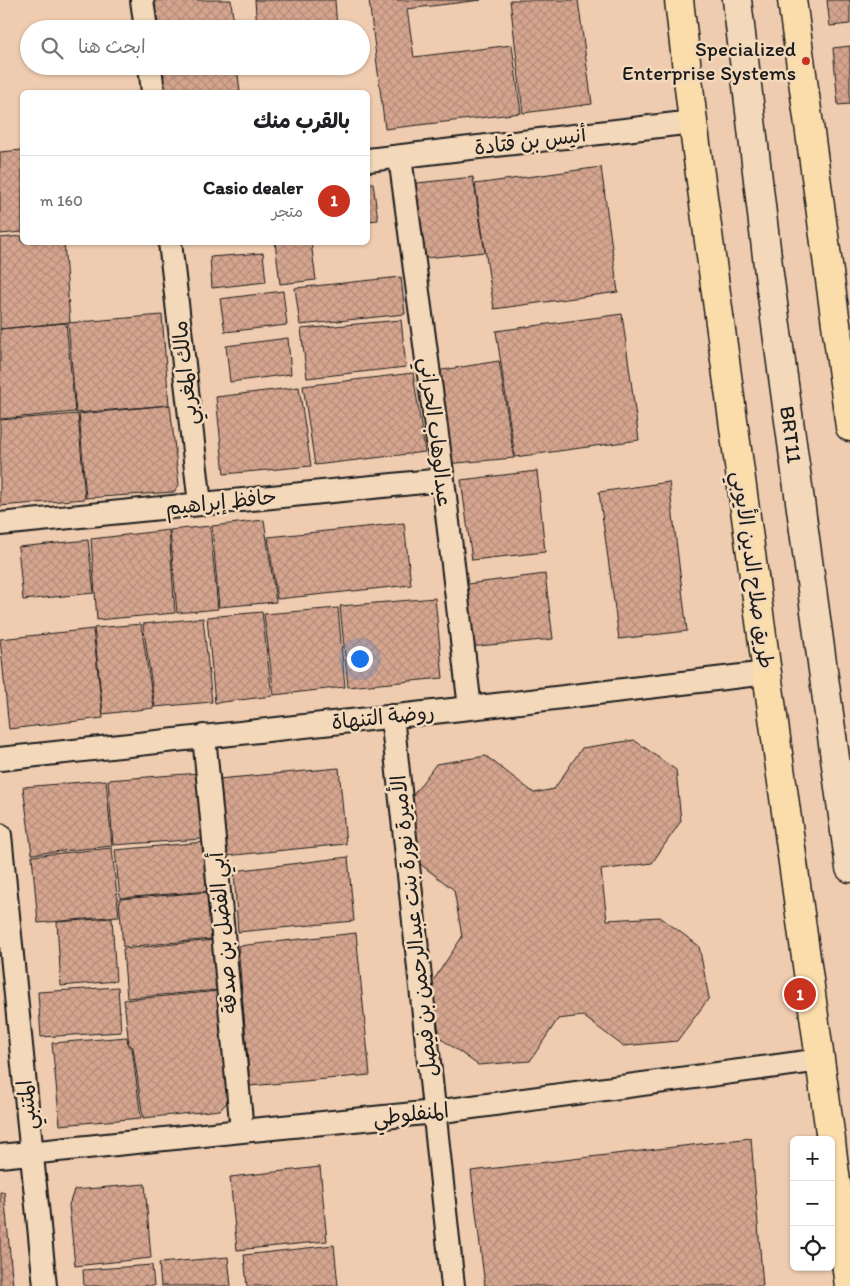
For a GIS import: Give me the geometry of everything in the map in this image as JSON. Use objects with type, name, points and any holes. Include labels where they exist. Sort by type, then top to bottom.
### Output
[{"type":"main road","name":"طريق صلاح الدين الأيوبي","points":[[679,0],[693,122],[830,1136]]},
{"type":"main road","name":"BRT11","points":[[737,0],[768,274],[850,868]]},
{"type":"main road","points":[[792,0],[850,428]]},
{"type":"main road","name":"طريق صلاح الدين الأيوبي","points":[[835,1173],[849,1286]]},
{"type":"street","points":[[142,0],[145,20]]},
{"type":"street","points":[[151,75],[153,90]]},
{"type":"street","name":"أنيس بن قتادة","points":[[370,160],[693,122]]},
{"type":"street","name":"عبدالوهاب الحراني","points":[[400,157],[443,480],[470,708]]},
{"type":"street","name":"مالك المغربي","points":[[170,245],[200,504]]},
{"type":"street","name":"حافظ إبراهيم","points":[[0,524],[443,480]]},
{"type":"street","name":"روضة التنهاة","points":[[0,759],[470,708],[767,673]]},
{"type":"street","name":"الأميرة نورة بنت عبدالرحمن بن فيصل","points":[[392,716],[453,1286]]},
{"type":"street","name":"أبي الفضل بن صدقة","points":[[204,736],[242,1131]]},
{"type":"street","name":"المتنبي","points":[[0,836],[45,1286]]},
{"type":"street","name":"المنفلوطي","points":[[0,1156],[435,1112],[821,1060]]},
{"type":"building","points":[[150,0],[231,0],[233,20],[152,20]]},
{"type":"building","points":[[255,0],[335,0],[336,20],[256,20]]},
{"type":"building","points":[[369,0],[481,0],[407,9],[414,57],[512,45],[521,113],[385,129]]},
{"type":"building","points":[[510,0],[578,0],[592,104],[523,113]]},
{"type":"building","points":[[827,0],[850,0],[850,24],[830,26]]},
{"type":"building","points":[[850,46],[850,104],[838,105],[833,48]]},
{"type":"building","points":[[158,75],[238,75],[240,90],[160,90]]},
{"type":"building","points":[[20,150],[20,232],[0,234],[0,152]]},
{"type":"building","points":[[601,167],[618,292],[494,309],[475,184]]},
{"type":"building","points":[[473,177],[485,252],[416,259],[408,184]]},
{"type":"building","points":[[370,183],[373,183],[378,220],[370,221]]},
{"type":"building","points":[[20,236],[20,245],[64,245],[70,322],[0,329],[0,238]]},
{"type":"building","points":[[275,245],[311,245],[316,280],[280,284]]},
{"type":"building","points":[[263,253],[266,282],[212,288],[210,257]]},
{"type":"building","points":[[401,277],[405,314],[300,325],[295,288]]},
{"type":"building","points":[[283,291],[287,325],[225,332],[220,299]]},
{"type":"building","points":[[622,314],[639,440],[515,457],[496,331]]},
{"type":"building","points":[[162,315],[169,405],[76,413],[68,323]]},
{"type":"building","points":[[401,320],[406,367],[307,378],[301,329]]},
{"type":"building","points":[[66,323],[75,412],[0,419],[0,329]]},
{"type":"building","points":[[288,338],[291,374],[230,382],[226,346]]},
{"type":"building","points":[[499,361],[514,458],[445,464],[436,371]]},
{"type":"building","points":[[413,373],[425,452],[315,465],[303,386]]},
{"type":"building","points":[[299,387],[311,466],[224,474],[216,397]]},
{"type":"building","points":[[170,405],[179,485],[174,492],[86,498],[79,414]]},
{"type":"building","points":[[78,414],[85,499],[0,506],[0,420]]},
{"type":"building","points":[[537,471],[545,552],[472,560],[461,480]]},
{"type":"building","points":[[669,482],[687,631],[619,639],[599,492]]},
{"type":"building","points":[[264,520],[276,602],[219,607],[212,526]]},
{"type":"building","points":[[404,523],[411,585],[277,599],[268,537]]},
{"type":"building","points":[[210,526],[218,609],[177,613],[170,530]]},
{"type":"building","points":[[169,530],[175,613],[97,620],[91,539]]},
{"type":"building","points":[[88,540],[94,593],[23,600],[18,547]]},
{"type":"building","points":[[545,574],[553,639],[468,647],[460,585]]},
{"type":"building","points":[[435,598],[443,678],[348,687],[340,606]]},
{"type":"building","points":[[338,608],[345,687],[274,695],[264,614]]},
{"type":"building","points":[[262,612],[272,696],[215,703],[207,617]]},
{"type":"building","points":[[203,618],[212,702],[155,707],[143,624]]},
{"type":"building","points":[[141,624],[154,708],[103,714],[94,628]]},
{"type":"building","points":[[93,629],[103,718],[9,729],[0,639]]},
{"type":"building","points":[[634,740],[676,770],[681,821],[652,863],[601,870],[607,920],[660,917],[699,946],[709,998],[677,1041],[623,1046],[583,1016],[558,1019],[530,1061],[478,1065],[440,1038],[431,984],[462,937],[454,890],[415,860],[406,805],[436,764],[486,756],[534,793],[554,789],[582,748]]},
{"type":"building","points":[[339,768],[346,844],[225,856],[218,779]]},
{"type":"building","points":[[199,773],[203,839],[113,845],[108,780]]},
{"type":"building","points":[[106,780],[112,846],[32,854],[23,787]]},
{"type":"building","points":[[204,842],[209,891],[120,898],[115,850]]},
{"type":"building","points":[[112,848],[119,916],[38,923],[32,856]]},
{"type":"building","points":[[348,857],[354,921],[238,932],[234,871]]},
{"type":"building","points":[[209,892],[212,939],[123,947],[119,899]]},
{"type":"building","points":[[112,918],[116,981],[61,986],[57,922]]},
{"type":"building","points":[[356,933],[370,1075],[250,1086],[238,946]]},
{"type":"building","points":[[214,940],[217,990],[127,998],[123,949]]},
{"type":"building","points":[[118,987],[121,1032],[41,1037],[38,992]]},
{"type":"building","points":[[219,991],[229,1100],[220,1110],[143,1118],[133,1047],[129,1045],[124,1000]]},
{"type":"building","points":[[127,1037],[128,1046],[132,1048],[141,1118],[60,1125],[52,1043]]},
{"type":"building","points":[[751,1138],[763,1286],[485,1286],[471,1171]]},
{"type":"building","points":[[320,1167],[327,1241],[237,1250],[230,1177]]},
{"type":"building","points":[[145,1184],[151,1258],[75,1266],[69,1205],[74,1190]]},
{"type":"building","points":[[0,1192],[4,1192],[13,1286],[0,1286]]},
{"type":"building","points":[[334,1245],[338,1286],[247,1286],[244,1255]]},
{"type":"building","points":[[228,1257],[231,1286],[161,1286],[159,1263]]},
{"type":"building","points":[[152,1265],[154,1286],[84,1286],[83,1270]]},
{"type":"place","name":"Specialized Enterprise Systems","points":[[806,61]]},
{"type":"place","name":"Casio dealer","points":[[800,994]]}]
